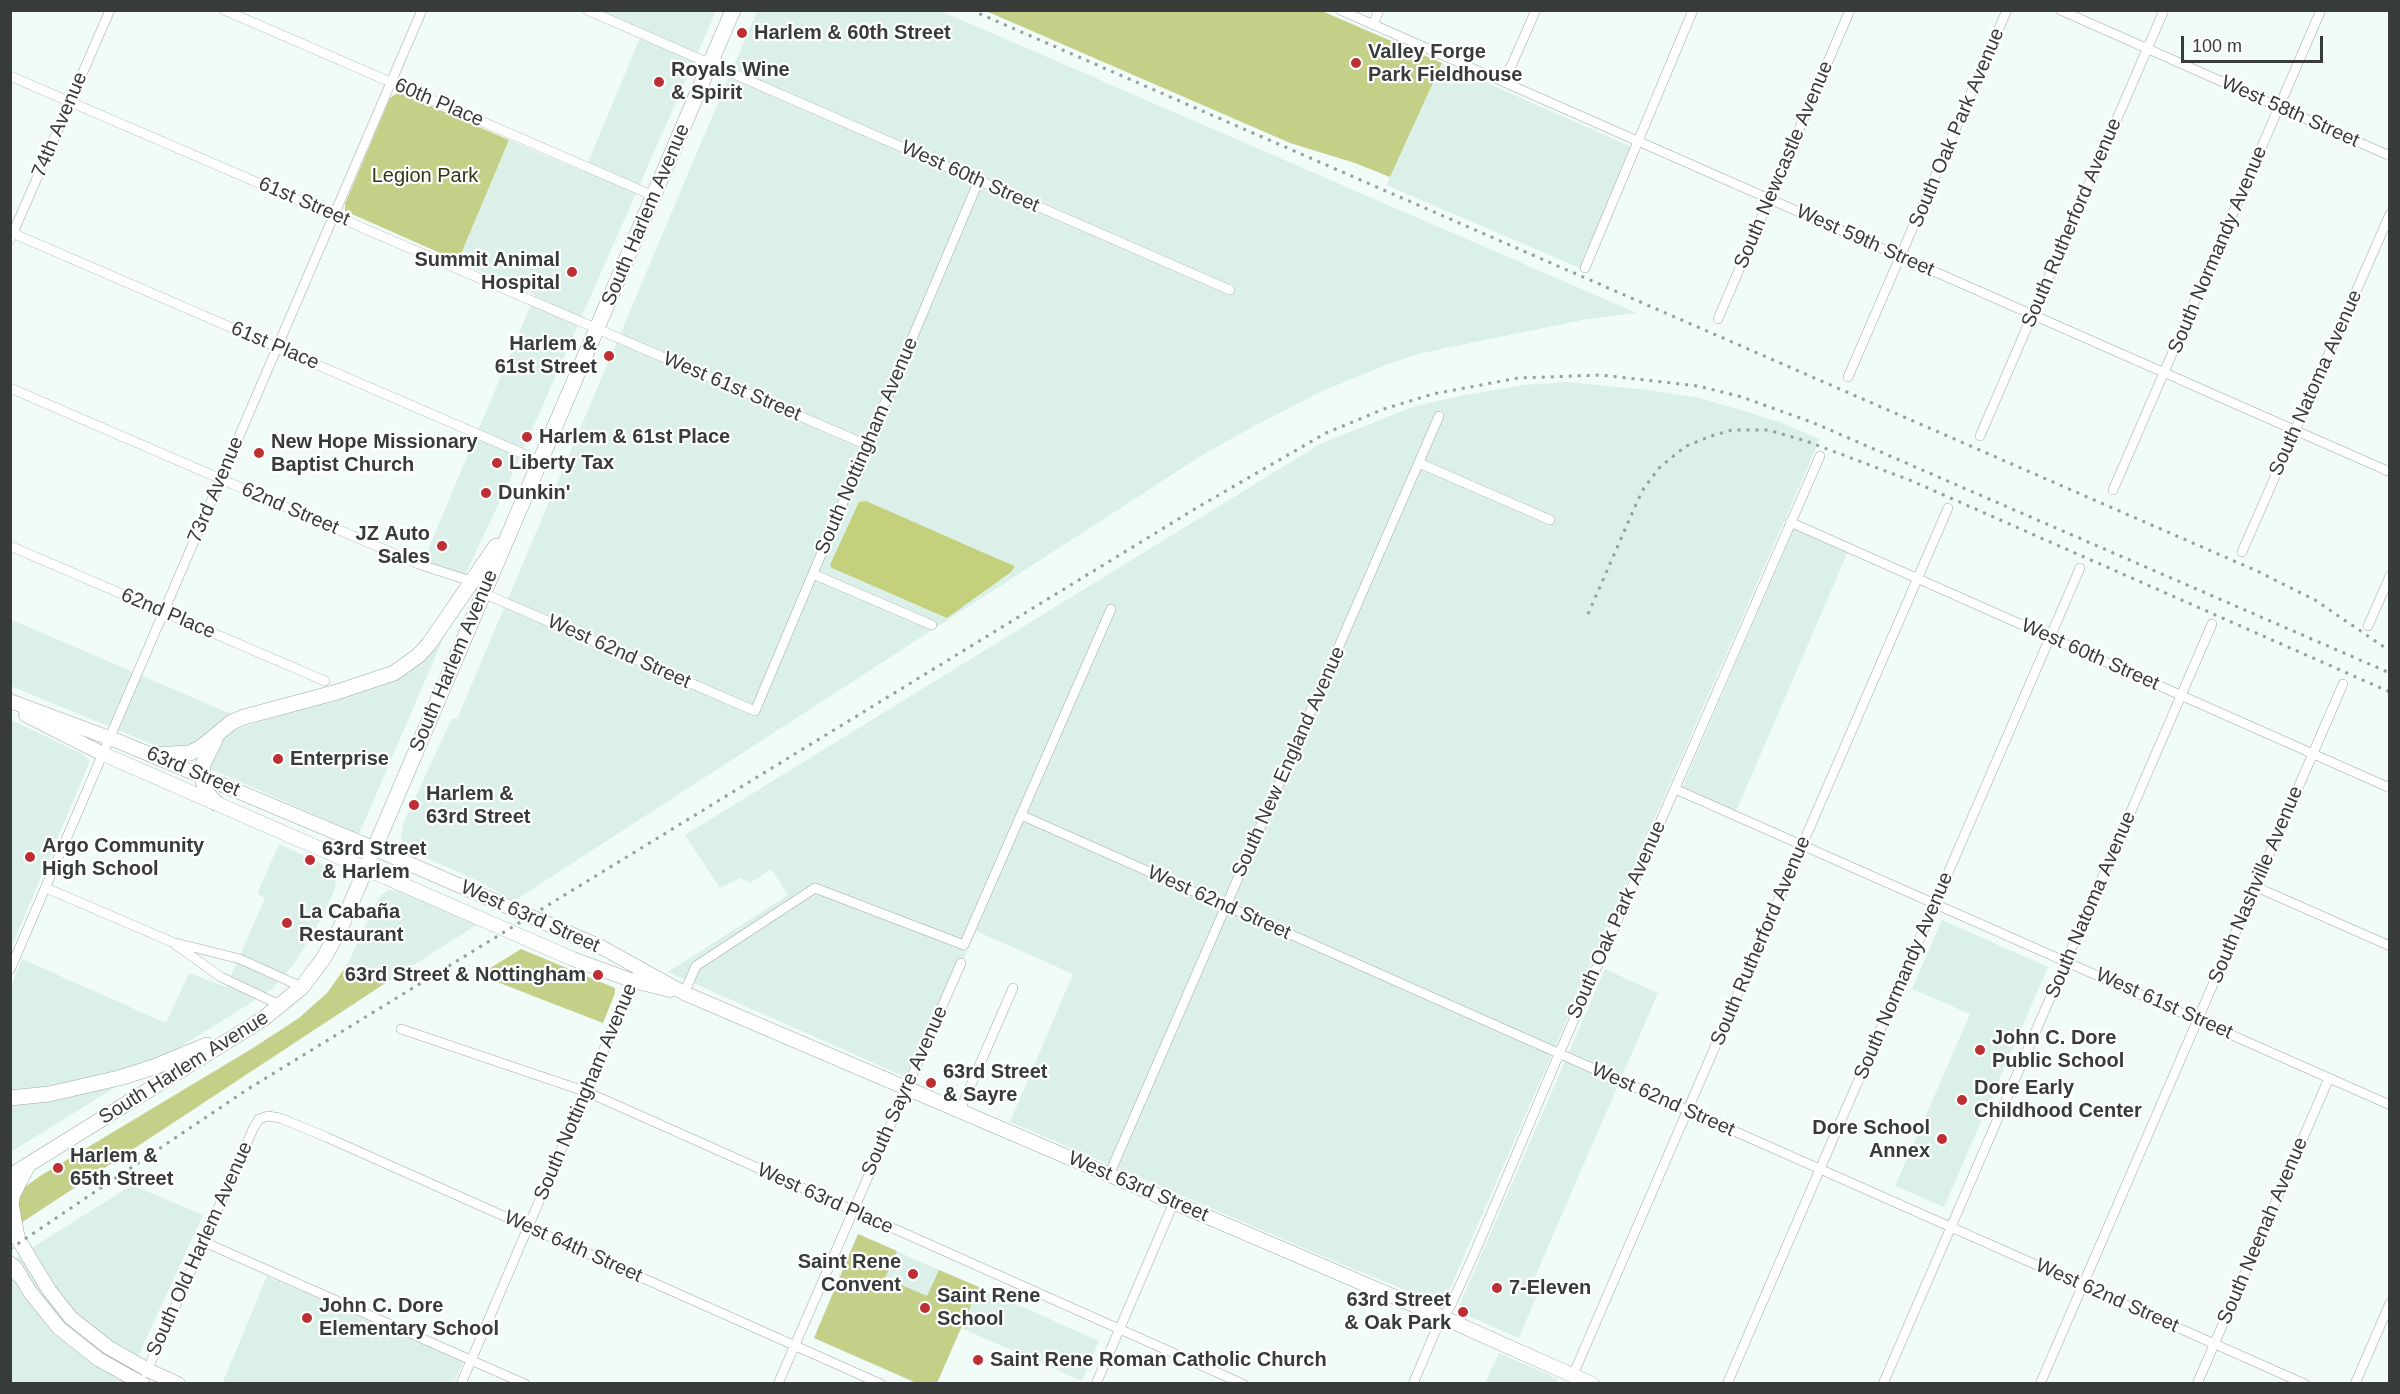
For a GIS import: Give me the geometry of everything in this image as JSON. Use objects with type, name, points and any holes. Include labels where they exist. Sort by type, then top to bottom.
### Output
[{"type":"main road","name":"South Harlem Avenue","points":[[10,1176],[282,1006],[302,987],[323,959],[340,929],[733,10]]},
{"type":"main road","points":[[152,755],[190,753],[244,717],[337,692],[394,673],[419,655],[429,644],[515,519]]},
{"type":"main road","name":"63rd Street","points":[[10,701],[152,755],[373,849]]},
{"type":"main road","name":"63rd Street","points":[[10,707],[103,754],[366,867]]},
{"type":"main road","points":[[216,803],[206,792],[202,776],[207,752],[222,730]]},
{"type":"main road","name":"West 63rd Street","points":[[373,849],[603,948],[684,993],[1592,1383]]},
{"type":"main road","name":"West 63rd Street","points":[[366,867],[573,958],[633,981],[684,993]]},
{"type":"main road","points":[[10,1098],[49,1094],[119,1078],[241,1033]]},
{"type":"main road","points":[[28,1166],[13,1194],[11,1203],[14,1232],[49,1290],[71,1318],[108,1347],[143,1380]]},
{"type":"main road","points":[[10,1257],[15,1270],[46,1314],[59,1328],[98,1359],[143,1380],[178,1383]]},
{"type":"street","name":"74th Avenue","points":[[11,235],[110,10]]},
{"type":"street","name":"60th Place","points":[[224,10],[654,196]]},
{"type":"street","name":"73rd Avenue","points":[[10,970],[422,10]]},
{"type":"street","name":"West 60th Street","points":[[587,10],[1230,290]]},
{"type":"street","name":"West 59th Street","points":[[1340,10],[2390,472]]},
{"type":"street","points":[[1373,25],[1379,10]]},
{"type":"street","points":[[1504,82],[1536,10]]},
{"type":"street","points":[[1585,268],[1694,10]]},
{"type":"street","name":"South Newcastle Avenue","points":[[1718,319],[1850,10]]},
{"type":"street","name":"South Oak Park Avenue","points":[[1848,377],[2007,10]]},
{"type":"street","name":"West 58th Street","points":[[2060,10],[2390,156]]},
{"type":"street","name":"South Rutherford Avenue","points":[[1980,436],[2164,10]]},
{"type":"street","name":"South Normandy Avenue","points":[[2113,490],[2321,10]]},
{"type":"street","name":"61st Street","points":[[10,76],[597,328]]},
{"type":"street","name":"South Nottingham Avenue","points":[[755,711],[979,180]]},
{"type":"street","name":"South Natoma Avenue","points":[[2242,552],[2390,214]]},
{"type":"street","name":"61st Place","points":[[11,235],[278,347],[540,461]]},
{"type":"street","name":"West 61st Street","points":[[597,328],[867,445]]},
{"type":"street","name":"62nd Street","points":[[10,388],[418,564],[471,581]]},
{"type":"street","name":"South New England Avenue","points":[[1109,1174],[1439,416]]},
{"type":"street","name":"South Oak Park Avenue","points":[[1413,1383],[1435,1332],[1475,1252],[1559,1053],[1820,456]]},
{"type":"street","points":[[1419,463],[1550,520]]},
{"type":"street","name":"South Rutherford Avenue","points":[[1573,1375],[1948,508]]},
{"type":"street","name":"West 60th Street","points":[[1790,522],[2390,788]]},
{"type":"street","name":"62nd Place","points":[[10,546],[325,681]]},
{"type":"street","name":"South Normandy Avenue","points":[[1727,1383],[2080,568]]},
{"type":"street","points":[[813,574],[932,625]]},
{"type":"street","points":[[2368,626],[2390,576]]},
{"type":"street","name":"West 62nd Street","points":[[483,593],[755,711]]},
{"type":"street","points":[[684,993],[696,966],[815,888],[964,945],[1111,609]]},
{"type":"street","name":"South Natoma Avenue","points":[[1883,1383],[2212,624]]},
{"type":"street","name":"South Nashville Avenue","points":[[2040,1383],[2343,684]]},
{"type":"street","name":"West 61st Street","points":[[1675,789],[2390,1105]]},
{"type":"street","name":"West 62nd Street","points":[[1021,815],[2305,1383]]},
{"type":"street","points":[[2254,886],[2390,946]]},
{"type":"street","points":[[46,888],[172,942],[240,960],[302,987]]},
{"type":"street","points":[[172,942],[221,977],[282,1006]]},
{"type":"street","name":"South Sayre Avenue","points":[[778,1383],[961,963]]},
{"type":"street","name":"South Nottingham Avenue","points":[[461,1383],[640,967]]},
{"type":"street","points":[[960,1110],[1013,988]]},
{"type":"street","name":"West 63rd Place","points":[[401,1029],[587,1092],[1243,1383]]},
{"type":"street","name":"South Neenah Avenue","points":[[2197,1383],[2329,1078]]},
{"type":"street","name":"West 64th Street","points":[[263,1116],[280,1118],[881,1383]]},
{"type":"street","name":"South Old Harlem Avenue","points":[[143,1380],[253,1129],[263,1116]]},
{"type":"street","points":[[1096,1383],[1174,1202]]},
{"type":"street","points":[[204,1242],[525,1383]]},
{"type":"street","points":[[2355,1383],[2390,1304]]},
{"type":"shaded area","points":[[591,11],[716,11],[509,482],[462,581],[422,564],[535,295],[458,261],[509,140],[584,172],[642,33]]},
{"type":"shaded area","points":[[757,11],[941,11],[1637,313],[1587,319],[1422,353],[1388,364],[1318,393],[1256,425],[1204,454],[514,901],[404,846],[401,837],[403,824],[452,718],[457,719]]},
{"type":"shaded area","points":[[1442,63],[1634,148],[1582,269],[1386,185]]},
{"type":"shaded area","points":[[1566,382],[1649,390],[1700,398],[1780,422],[1820,439],[1445,1300],[1433,1301],[1341,1264],[1010,1122],[1073,974],[976,931],[912,1080],[668,972],[788,895],[771,869],[750,883],[740,878],[720,888],[685,835],[1320,444],[1415,406],[1523,385]]},
{"type":"shaded area","points":[[1795,526],[1849,549],[1735,814],[1681,790]]},
{"type":"shaded area","points":[[10,619],[233,715],[194,747],[171,752],[11,686]]},
{"type":"shaded area","points":[[444,637],[359,834],[206,767],[222,739],[237,729],[308,706],[416,664]]},
{"type":"shaded area","name":"Argo Community High School","points":[[11,720],[83,754],[90,761],[11,948]]},
{"type":"shaded area","points":[[279,844],[321,863],[331,871],[336,880],[334,891],[320,921],[294,964],[273,988],[246,1006],[11,1152],[11,986],[22,959],[166,1023],[189,973],[226,987],[265,898],[257,894]]},
{"type":"shaded area","points":[[388,890],[411,895],[478,924],[387,982],[347,965],[377,901]]},
{"type":"shaded area","name":"Dore Early Childhood Center","points":[[1942,920],[2048,967],[1944,1207],[1895,1186],[1970,1014],[1912,989]]},
{"type":"shaded area","points":[[1605,969],[1658,993],[1534,1279],[1542,1283],[1519,1338],[1464,1314],[1459,1306]]},
{"type":"shaded area","points":[[132,1185],[203,1215],[126,1383],[11,1384],[11,1261]]},
{"type":"shaded area","name":"Saint Rene School","points":[[858,1234],[1099,1341],[1082,1381],[961,1328],[937,1383],[917,1384],[814,1338]]},
{"type":"shaded area","name":"John C. Dore Elementary School","points":[[267,1276],[464,1361],[454,1383],[222,1384]]},
{"type":"shaded area","points":[[1499,1353],[1558,1379],[1557,1383],[1485,1383]]},
{"type":"green space","points":[[986,11],[1322,11],[1442,63],[1390,177],[1355,163],[1290,143]]},
{"type":"green space","name":"Legion Park","points":[[396,94],[403,94],[509,140],[458,261],[345,211],[345,204],[390,98]]},
{"type":"green space","points":[[866,501],[1015,566],[1011,572],[947,618],[832,568],[830,565],[859,502]]},
{"type":"green space","points":[[521,949],[615,988],[603,1023],[479,975]]},
{"type":"green space","points":[[347,965],[387,982],[21,1223],[17,1199],[25,1187],[299,1018],[327,993]]},
{"type":"green space","name":"Saint Rene School","points":[[858,1234],[897,1251],[885,1278],[927,1296],[939,1270],[979,1287],[937,1383],[917,1383],[814,1338]]},
{"type":"railway","points":[[971,10],[2257,571],[2315,600],[2390,651]]},
{"type":"railway","points":[[10,1249],[248,1089],[1198,507],[1326,433],[1384,409],[1433,394],[1518,378],[1601,375],[1698,386],[1742,397],[1814,423],[2390,673]]},
{"type":"railway","points":[[1588,614],[1637,502],[1644,488],[1660,467],[1686,446],[1714,435],[1732,430],[1768,430],[1806,441],[1912,481],[2390,692]]},
{"type":"place","name":"Harlem & 60th Street","points":[[742,33]]},
{"type":"place","name":"Valley Forge Park Fieldhouse","points":[[1356,63]]},
{"type":"place","name":"Royals Wine & Spirit","points":[[659,82]]},
{"type":"place","name":"Summit Animal Hospital","points":[[572,272]]},
{"type":"place","name":"Harlem & 61st Street","points":[[609,356]]},
{"type":"place","name":"Harlem & 61st Place","points":[[527,437]]},
{"type":"place","name":"New Hope Missionary Baptist Church","points":[[259,453]]},
{"type":"place","name":"Liberty Tax","points":[[497,463]]},
{"type":"place","name":"Dunkin'","points":[[486,493]]},
{"type":"place","name":"JZ Auto Sales","points":[[442,546]]},
{"type":"place","name":"Enterprise","points":[[278,759]]},
{"type":"place","name":"Harlem & 63rd Street","points":[[414,805]]},
{"type":"place","name":"Argo Community High School","points":[[30,857]]},
{"type":"place","name":"63rd Street & Harlem","points":[[310,860]]},
{"type":"place","name":"La Cabaña Restaurant","points":[[287,923]]},
{"type":"place","name":"63rd Street & Nottingham","points":[[598,975]]},
{"type":"place","name":"John C. Dore Public School","points":[[1980,1050]]},
{"type":"place","name":"63rd Street & Sayre","points":[[931,1083]]},
{"type":"place","name":"Dore Early Childhood Center","points":[[1962,1100]]},
{"type":"place","name":"Dore School Annex","points":[[1942,1139]]},
{"type":"place","name":"Harlem & 65th Street","points":[[58,1168]]},
{"type":"place","name":"Saint Rene Convent","points":[[913,1274]]},
{"type":"place","name":"7-Eleven","points":[[1497,1288]]},
{"type":"place","name":"Saint Rene School","points":[[925,1308]]},
{"type":"place","name":"63rd Street & Oak Park","points":[[1463,1312]]},
{"type":"place","name":"John C. Dore Elementary School","points":[[307,1318]]},
{"type":"place","name":"Saint Rene Roman Catholic Church","points":[[978,1360]]}]
